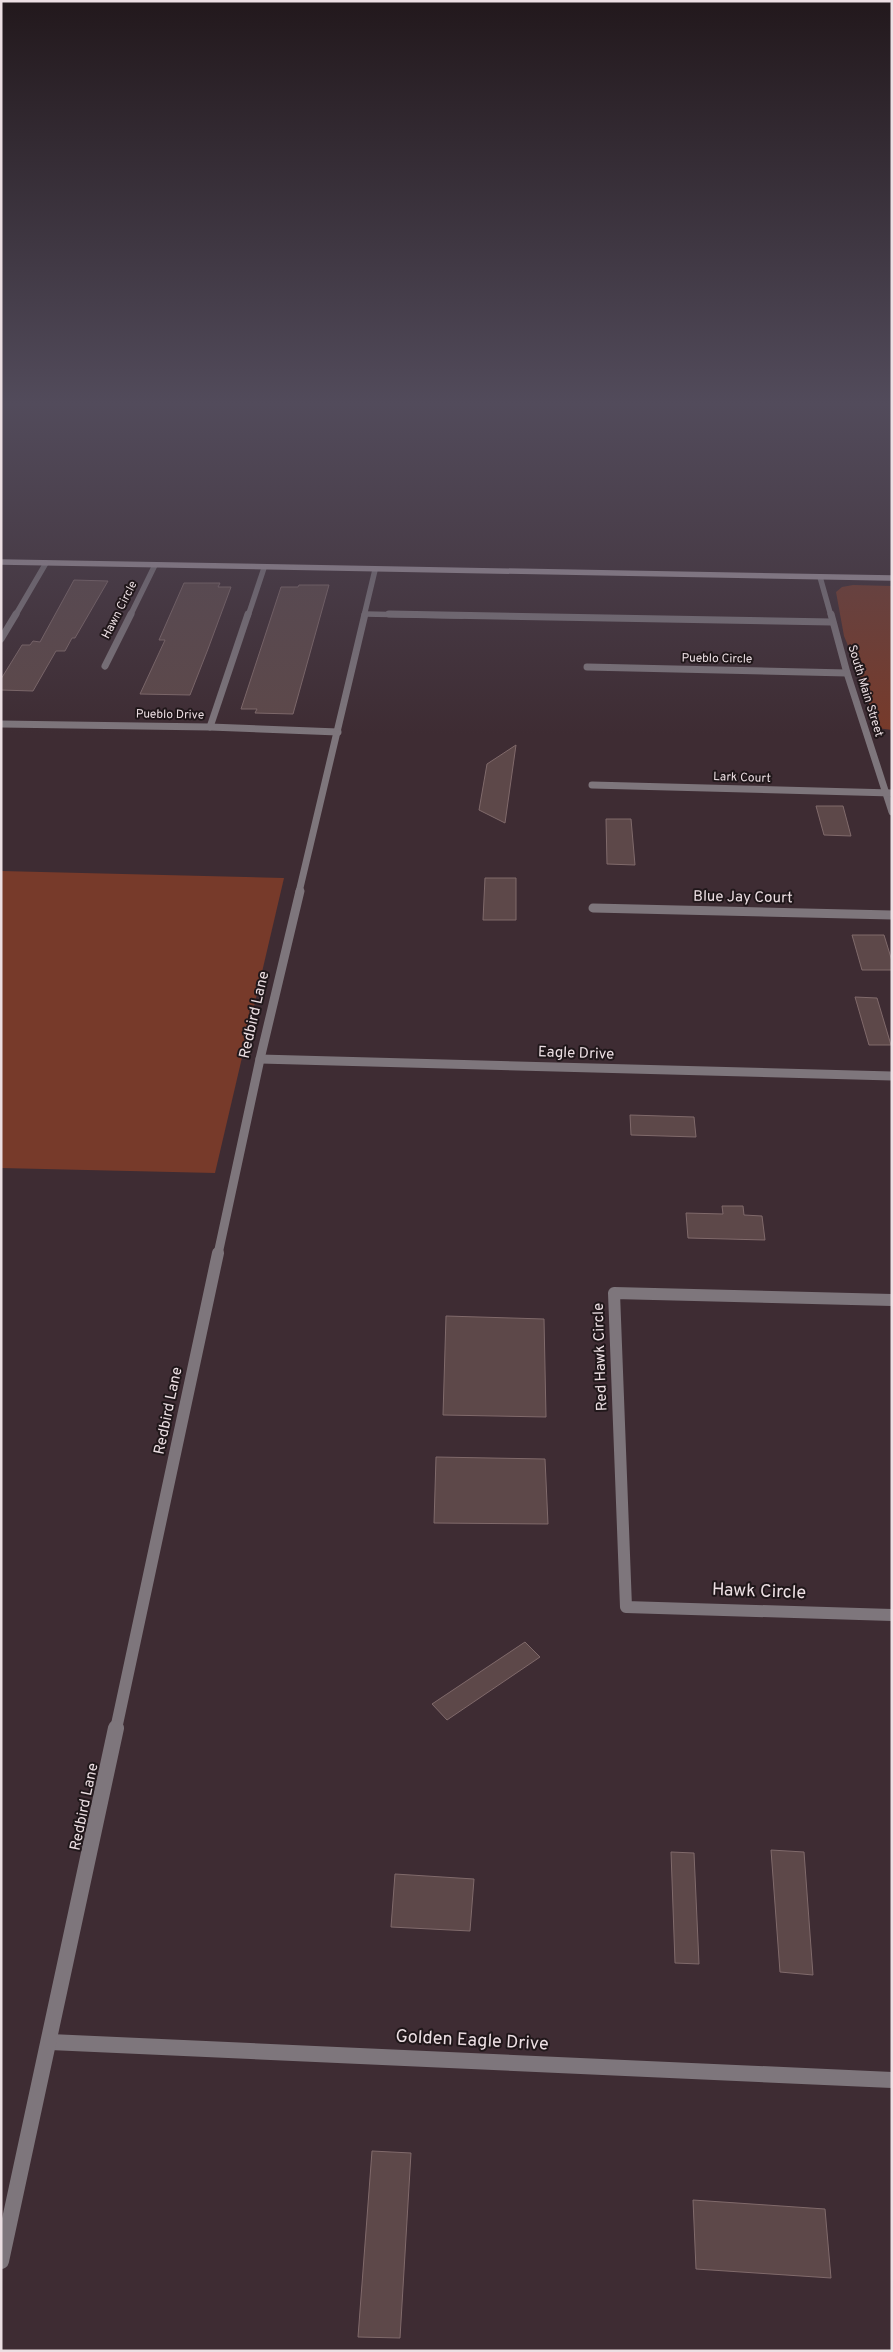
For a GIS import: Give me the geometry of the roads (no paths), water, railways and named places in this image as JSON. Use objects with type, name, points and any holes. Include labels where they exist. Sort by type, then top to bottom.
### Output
[{"type":"main road","points":[[1,562],[892,578]]},
{"type":"street","points":[[1,639],[46,563]]},
{"type":"street","name":"Hawn Circle","points":[[105,666],[155,565]]},
{"type":"street","points":[[210,727],[264,568]]},
{"type":"street","name":"Redbird Lane","points":[[1,2261],[50,2042],[260,1059],[375,570]]},
{"type":"street","name":"South Main Street","points":[[820,576],[846,673],[888,793],[892,812]]},
{"type":"street","points":[[365,614],[832,622]]},
{"type":"street","name":"Pueblo Circle","points":[[587,667],[846,673]]},
{"type":"street","name":"Pueblo Drive","points":[[1,724],[210,727],[338,732]]},
{"type":"street","name":"Lark Court","points":[[592,785],[888,793]]},
{"type":"street","name":"Blue Jay Court","points":[[593,908],[892,914]]},
{"type":"street","name":"Eagle Drive","points":[[260,1059],[892,1076]]},
{"type":"street","name":"Red Hawk Circle","points":[[626,1607],[614,1293],[892,1300]]},
{"type":"street","name":"Hawk Circle","points":[[626,1607],[892,1615]]},
{"type":"street","name":"Golden Eagle Drive","points":[[50,2042],[892,2080]]}]
